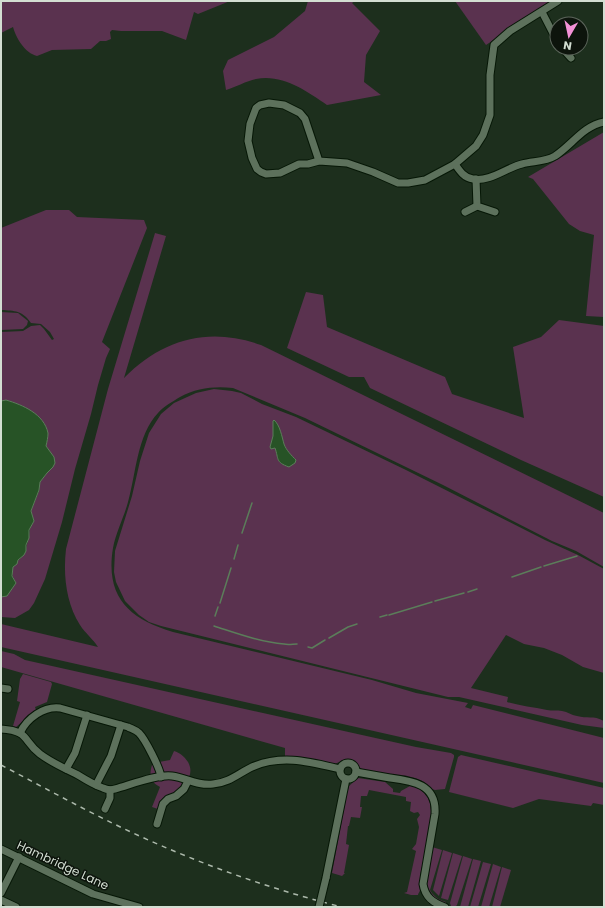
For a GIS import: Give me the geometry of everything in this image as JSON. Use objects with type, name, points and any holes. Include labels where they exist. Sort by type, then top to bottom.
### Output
[{"type":"street","points":[[319,161],[305,119],[300,113],[284,105],[269,103],[260,105],[256,108],[250,124],[248,141],[250,155],[257,169],[266,174],[280,173],[299,164],[308,164],[319,161],[346,163],[373,172],[398,183],[425,180],[455,164],[480,142],[487,126],[491,110],[490,75],[494,45],[510,31],[558,1]]},
{"type":"street","points":[[542,12],[549,26]]},
{"type":"street","points":[[455,164],[464,175],[472,179],[490,177],[523,164],[551,158],[589,127],[604,122]]},
{"type":"street","points":[[476,179],[477,206]]},
{"type":"street","points":[[465,212],[477,206],[495,212]]},
{"type":"street","points":[[20,733],[29,721],[43,710],[49,708],[60,708],[121,725],[133,729],[141,735],[161,776]]},
{"type":"street","points":[[66,769],[75,752],[86,715]]},
{"type":"street","points":[[96,785],[111,756],[121,725]]},
{"type":"street","points":[[1,729],[11,729],[20,733],[28,739],[41,754],[96,785],[110,790],[161,776],[172,776],[200,784],[216,784],[231,779],[251,768],[279,760],[304,761],[340,769]]},
{"type":"street","points":[[344,763],[349,763],[353,765],[356,772],[353,777],[346,779],[341,776],[340,769],[344,763]]},
{"type":"street","points":[[356,772],[412,781],[422,786],[432,796],[435,814],[423,884],[429,898],[436,904],[446,907]]},
{"type":"street","points":[[319,907],[346,779]]},
{"type":"street","points":[[156,824],[163,804],[184,789],[188,781]]},
{"type":"street","points":[[105,809],[110,798],[110,790]]},
{"type":"street","name":"Hambridge Lane","points":[[1,849],[93,894],[124,905],[138,907]]},
{"type":"street","points":[[1,893],[19,857]]},
{"type":"street","points":[[1,900],[16,907]]},
{"type":"shaded area","points":[[1,1],[230,1],[198,14],[194,12],[186,40],[162,31],[112,30],[110,32],[111,39],[100,41],[91,49],[52,50],[37,56],[25,48],[16,36],[13,27],[1,33]]},
{"type":"shaded area","points":[[308,1],[355,1],[352,3],[380,31],[366,55],[364,82],[381,95],[327,105],[311,94],[285,81],[266,78],[252,80],[226,90],[223,71],[228,60],[274,37],[305,11]]},
{"type":"shaded area","points":[[455,1],[552,1],[486,45]]},
{"type":"shaded area","points":[[604,132],[604,317],[586,316],[594,235],[580,231],[569,224],[533,179],[528,177]]},
{"type":"shaded area","points":[[46,210],[69,210],[77,217],[144,220],[147,228],[102,342],[110,349],[98,385],[62,522],[45,579],[34,603],[29,610],[15,618],[1,617],[1,597],[7,595],[16,583],[13,577],[12,568],[26,551],[30,527],[34,521],[31,511],[39,491],[40,482],[53,467],[49,450],[46,446],[48,435],[6,400],[1,401],[1,332],[23,331],[31,326],[40,325],[52,340],[54,339],[50,332],[41,324],[31,323],[21,313],[1,310],[1,228]]},
{"type":"shaded area","points":[[155,233],[166,236],[124,378],[154,354],[170,345],[187,340],[205,337],[223,337],[242,339],[261,345],[604,513],[604,567],[576,551],[552,541],[443,485],[305,418],[233,388],[219,387],[193,392],[168,404],[151,422],[141,443],[131,491],[113,548],[111,565],[117,593],[124,604],[133,613],[144,620],[157,627],[173,632],[372,680],[416,693],[468,703],[465,707],[471,709],[473,705],[604,738],[604,783],[1,647],[1,624],[98,647],[84,631],[71,608],[65,579],[66,549],[108,389]]},
{"type":"shaded area","points":[[306,292],[323,295],[327,327],[445,377],[452,394],[524,418],[513,347],[541,337],[559,320],[604,326],[604,497],[521,460],[370,388],[364,377],[349,377],[287,348]]},
{"type":"shaded area","points":[[1,312],[18,313],[28,321],[27,325],[23,329],[1,330]]},
{"type":"shaded area","points":[[214,389],[241,393],[262,404],[296,417],[604,569],[604,673],[583,667],[562,655],[544,648],[524,644],[506,635],[471,688],[508,697],[507,702],[562,711],[575,716],[597,718],[604,721],[604,728],[582,725],[459,697],[448,697],[161,626],[149,622],[139,615],[125,601],[116,582],[114,572],[115,551],[149,433],[161,414],[174,403],[196,393]]},
{"type":"shaded area","points":[[6,400],[32,411],[46,426],[48,433],[46,446],[54,457],[55,463],[40,482],[39,490],[31,511],[34,521],[29,530],[26,551],[18,560],[17,564],[13,567],[12,576],[16,583],[7,596],[1,597],[1,401]]},
{"type":"shaded area","points":[[274,420],[279,428],[285,446],[296,460],[295,463],[289,467],[279,462],[275,448],[271,449],[270,447],[273,436]]},
{"type":"shaded area","points":[[1,651],[14,654],[25,660],[416,747],[451,753],[454,757],[445,789],[435,790],[431,789],[424,782],[415,778],[363,770],[350,760],[343,760],[335,764],[302,757],[285,756],[285,748],[1,667]]},
{"type":"shaded area","points":[[23,674],[51,682],[52,684],[47,702],[35,707],[36,710],[16,727],[13,726],[20,702],[17,701],[20,679]]},
{"type":"shaded area","points":[[174,751],[182,755],[188,762],[190,770],[189,777],[185,783],[167,798],[158,809],[152,807],[160,787],[154,783],[151,778],[152,765],[170,760]]},
{"type":"shaded area","points":[[461,755],[604,788],[604,805],[593,803],[591,806],[539,799],[513,808],[449,792],[458,757]]},
{"type":"shaded area","points":[[358,778],[385,782],[393,789],[393,792],[400,793],[410,786],[422,791],[429,799],[431,818],[420,877],[420,891],[418,895],[404,893],[407,892],[416,851],[412,849],[416,844],[419,827],[417,819],[420,815],[418,812],[414,813],[410,811],[411,802],[406,801],[406,797],[369,790],[367,796],[361,796],[360,807],[362,807],[360,818],[351,817],[348,826],[346,844],[349,845],[345,873],[342,876],[332,873],[347,793],[349,786]]},
{"type":"shaded area","points":[[432,847],[442,850],[430,890],[433,895],[446,902],[446,904],[433,899],[426,886]]},
{"type":"shaded area","points":[[443,850],[452,853],[439,896],[433,890]]},
{"type":"shaded area","points":[[453,853],[462,856],[448,900],[441,898]]},
{"type":"shaded area","points":[[463,856],[472,859],[457,905],[455,907],[451,906],[450,903]]},
{"type":"shaded area","points":[[473,859],[481,861],[468,907],[460,907]]},
{"type":"shaded area","points":[[483,862],[491,864],[478,907],[470,907]]},
{"type":"shaded area","points":[[493,864],[501,867],[489,907],[481,907]]},
{"type":"shaded area","points":[[502,867],[511,870],[500,907],[492,907]]},
{"type":"waterway","points":[[242,533],[252,503]]},
{"type":"waterway","points":[[234,559],[238,545]]},
{"type":"waterway","points":[[544,566],[577,556]]},
{"type":"waterway","points":[[512,577],[541,567]]},
{"type":"waterway","points":[[220,603],[231,568]]},
{"type":"waterway","points":[[468,592],[477,589]]},
{"type":"waterway","points":[[435,601],[464,593]]},
{"type":"waterway","points":[[389,615],[432,602]]},
{"type":"waterway","points":[[215,616],[218,607]]},
{"type":"waterway","points":[[380,617],[387,615]]},
{"type":"waterway","points":[[329,638],[348,627],[357,624]]},
{"type":"waterway","points":[[214,626],[266,641],[297,644]]},
{"type":"waterway","points":[[308,647],[312,648],[325,640]]},
{"type":"railway","points":[[1,765],[116,825],[184,855],[262,884],[342,907]]}]
